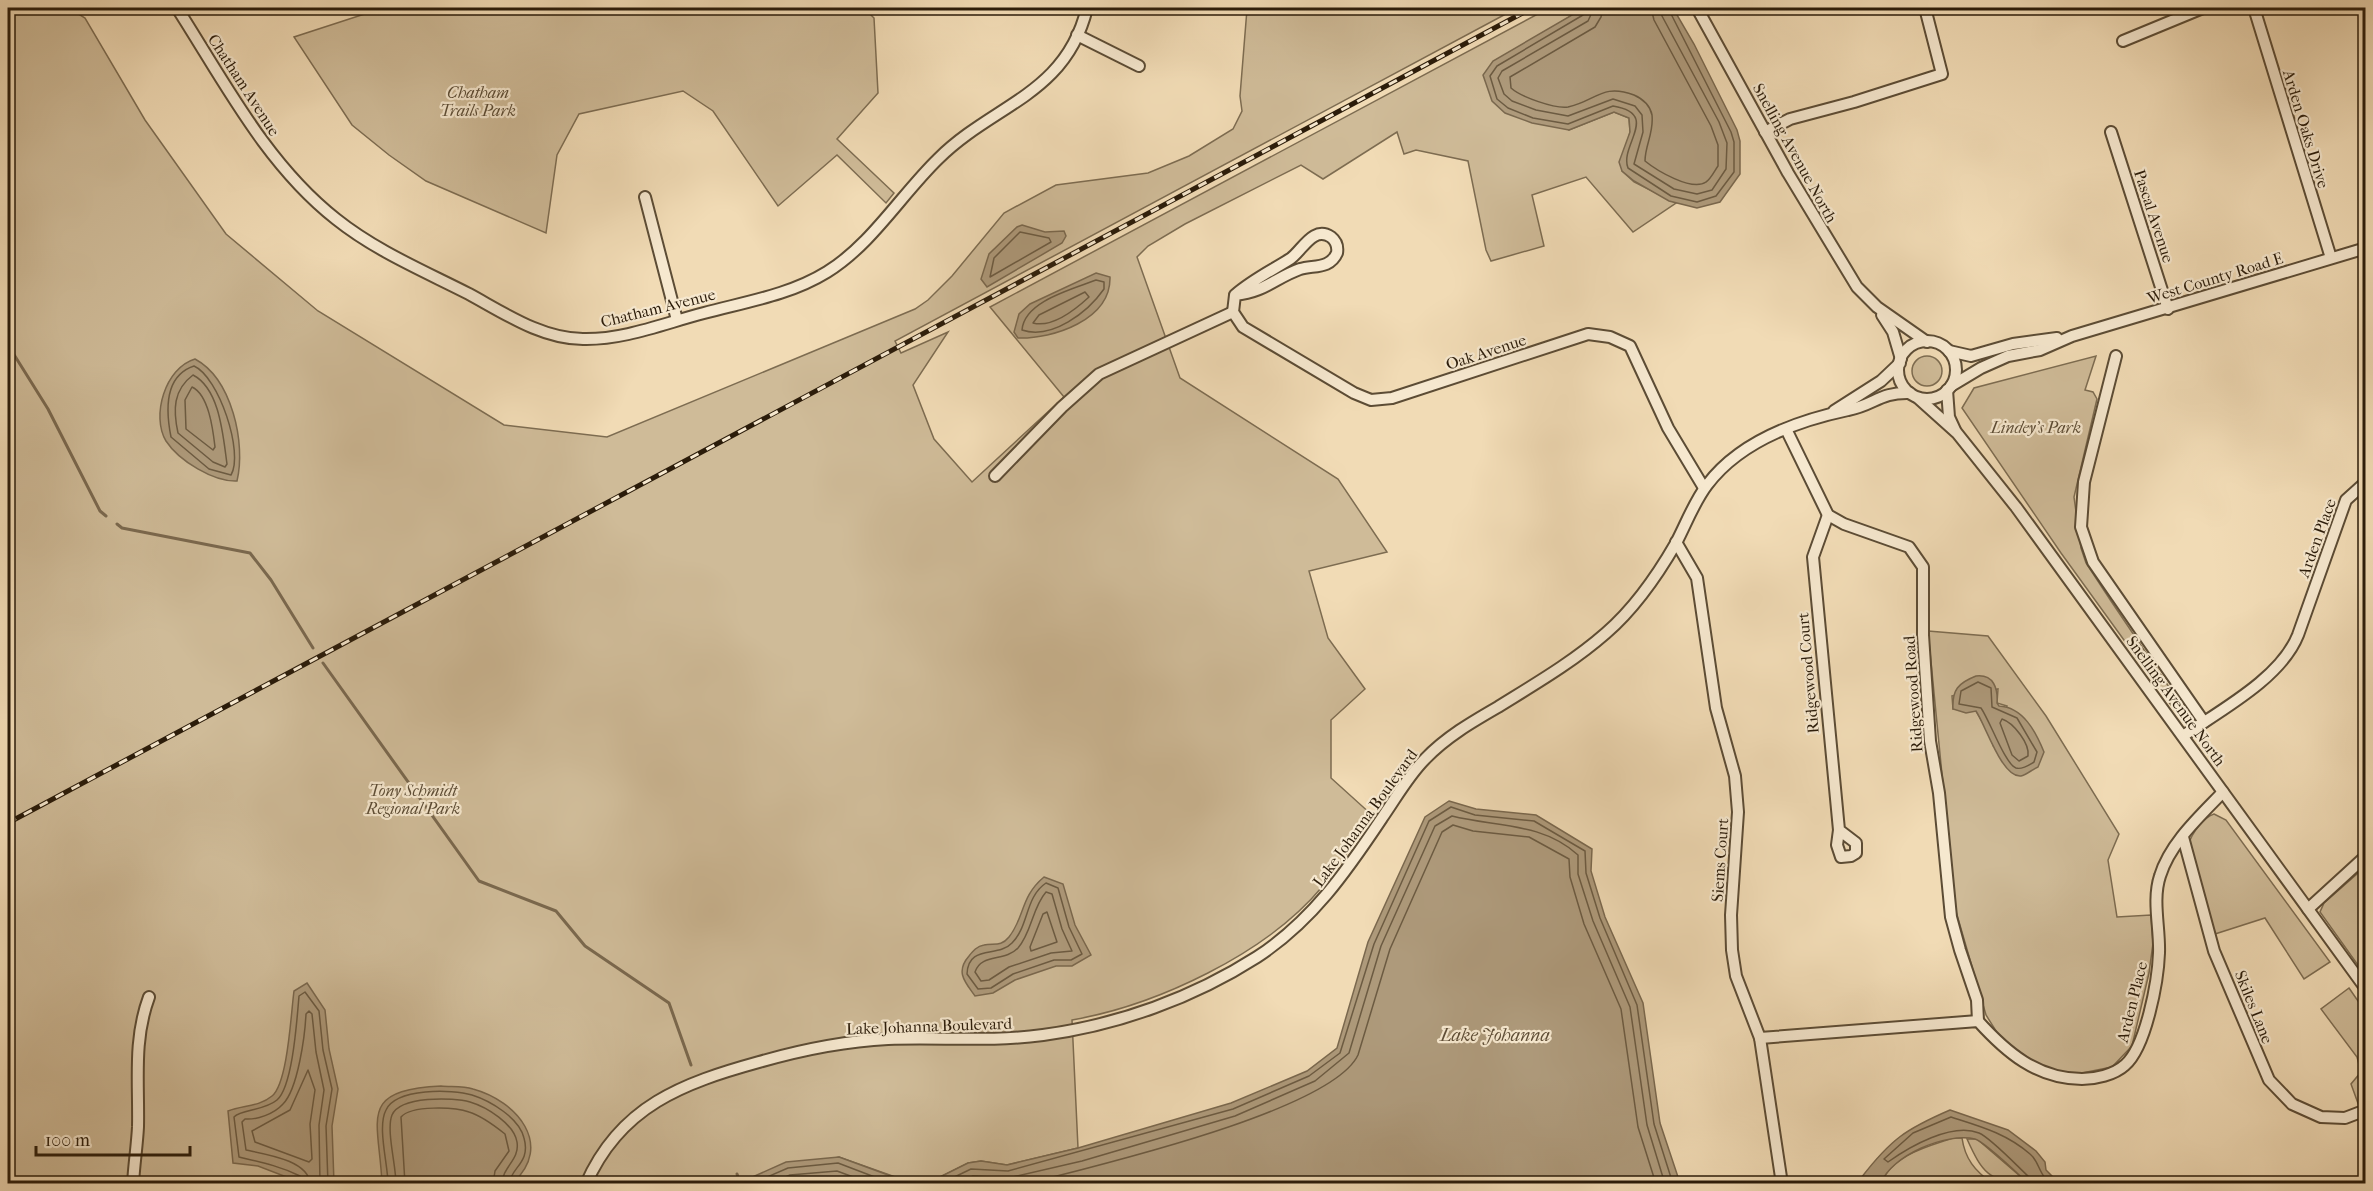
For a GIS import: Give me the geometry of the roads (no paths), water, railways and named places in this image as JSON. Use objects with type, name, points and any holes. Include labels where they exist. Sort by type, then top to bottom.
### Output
[{"type":"street","name":"Chatham Avenue","points":[[177,8],[269,150],[310,197],[361,238],[535,328],[565,338],[583,339],[619,336],[788,290],[835,266],[858,246],[955,143],[1027,97],[1044,82],[1070,50],[1087,8]]},
{"type":"street","name":"Snelling Avenue North","points":[[1697,8],[1826,238],[1857,287],[1877,307],[1927,342]]},
{"type":"street","points":[[1766,132],[1790,119],[1854,102],[1942,74],[1925,8]]},
{"type":"street","points":[[2123,42],[2203,8]]},
{"type":"street","name":"Arden Oaks Drive","points":[[2254,8],[2331,258]]},
{"type":"street","points":[[1077,35],[1139,66]]},
{"type":"street","name":"Pascal Avenue","points":[[2111,132],[2168,309]]},
{"type":"street","points":[[645,196],[677,320]]},
{"type":"street","points":[[995,476],[1062,407],[1100,374],[1233,312],[1235,295],[1253,279],[1291,258],[1315,235],[1326,235],[1336,242],[1337,254],[1331,262],[1300,270],[1256,293],[1235,295]]},
{"type":"street","name":"West County Road E","points":[[1949,388],[1980,368],[2008,356],[2040,350],[2072,336],[2366,248]]},
{"type":"street","name":"Snelling Avenue North","points":[[1877,307],[1893,332],[1900,361]]},
{"type":"street","name":"Oak Avenue","points":[[1233,312],[1243,327],[1354,393],[1371,400],[1392,398],[1588,334],[1619,340],[1630,346],[1668,428],[1704,488]]},
{"type":"street","name":"West County Road E","points":[[1949,351],[1971,356],[2013,344],[2072,336]]},
{"type":"street","points":[[1927,342],[1941,345],[1949,351],[1956,368],[1949,388],[1937,398],[1914,395],[1899,378],[1900,361],[1914,345],[1927,342]]},
{"type":"street","name":"Snelling Avenue North","points":[[2116,356],[2084,482],[2081,527],[2092,562],[2204,722]]},
{"type":"street","name":"Lake Johanna Boulevard","points":[[1829,415],[1881,381],[1900,361]]},
{"type":"street","name":"Snelling Avenue North","points":[[1949,388],[1949,417],[1957,434]]},
{"type":"street","name":"Lake Johanna Boulevard","points":[[586,1184],[600,1157],[629,1121],[666,1095],[703,1078],[773,1058],[843,1044],[883,1040],[1013,1038],[1073,1030],[1144,1011],[1232,971],[1281,939],[1323,901],[1342,878],[1410,776],[1426,757],[1454,734],[1585,651],[1610,629],[1646,590],[1676,542],[1704,488],[1734,458],[1771,435],[1829,415],[1858,408],[1882,395],[1914,395]]},
{"type":"street","name":"Snelling Avenue North","points":[[1914,395],[1957,434],[2016,507],[2366,989]]},
{"type":"street","points":[[1786,429],[1828,515]]},
{"type":"street","name":"Arden Place","points":[[2183,736],[2271,673],[2288,654],[2298,635],[2346,500],[2366,482]]},
{"type":"street","name":"Ridgewood Court","points":[[1828,515],[1813,557],[1839,830]]},
{"type":"street","name":"Ridgewood Road","points":[[1828,515],[1844,524],[1909,548],[1923,567],[1923,635],[1930,741],[1939,793],[1951,917],[1977,1000],[1978,1021]]},
{"type":"street","name":"Siems Court","points":[[1676,542],[1697,578],[1716,708],[1730,750],[1736,784],[1738,812],[1731,915],[1732,950],[1736,976],[1760,1038],[1782,1184]]},
{"type":"street","name":"Arden Place","points":[[1978,1021],[2002,1048],[2040,1071],[2061,1078],[2091,1079],[2125,1065],[2137,1051],[2155,984],[2159,954],[2157,894],[2160,875],[2183,837],[2223,792]]},
{"type":"street","name":"Skiles Lane","points":[[2183,837],[2214,951],[2269,1080],[2292,1104],[2320,1118],[2345,1118],[2366,1110]]},
{"type":"street","points":[[2308,909],[2366,856]]},
{"type":"street","points":[[133,1184],[138,1127],[137,1047],[141,1017],[148,996]]},
{"type":"street","points":[[1760,1038],[1978,1021]]},
{"type":"water","points":[[1584,8],[1673,8],[1694,44],[1737,130],[1740,141],[1740,174],[1720,202],[1697,208],[1669,201],[1634,181],[1622,171],[1619,162],[1630,132],[1629,118],[1614,112],[1569,130],[1532,123],[1505,113],[1492,101],[1483,75],[1493,61]]},
{"type":"water","points":[[1022,225],[1045,232],[1064,231],[1066,236],[1062,243],[987,287],[981,279],[989,254]]},
{"type":"water","points":[[1096,273],[1110,277],[1108,292],[1101,305],[1091,315],[1063,330],[1047,335],[1018,338],[1014,332],[1019,314],[1030,304]]},
{"type":"water","points":[[195,359],[208,368],[218,381],[233,413],[239,449],[237,481],[218,478],[188,463],[172,449],[162,431],[161,406],[169,382],[185,364]]},
{"type":"water","points":[[1976,676],[1987,677],[1991,680],[1996,688],[1999,706],[2015,711],[2033,729],[2044,752],[2038,767],[2021,776],[2014,774],[2001,760],[1976,711],[1966,713],[1953,709],[1957,688]]},
{"type":"water","name":"Lake Johanna","points":[[1449,801],[1476,809],[1536,815],[1592,849],[1591,871],[1605,917],[1643,1003],[1660,1123],[1680,1183],[915,1183],[936,1179],[968,1163],[981,1161],[1007,1165],[1078,1148],[1231,1103],[1307,1071],[1337,1048],[1368,942],[1425,817]]},
{"type":"water","points":[[1044,877],[1063,884],[1075,925],[1091,955],[1072,966],[1056,966],[1015,980],[993,993],[975,996],[963,977],[965,962],[979,946],[1000,943],[1009,937],[1031,892]]},
{"type":"water","points":[[307,983],[325,1010],[329,1049],[338,1089],[332,1126],[334,1183],[302,1183],[258,1166],[233,1163],[228,1111],[267,1100],[277,1089],[285,1063],[294,991]]},
{"type":"water","points":[[441,1086],[469,1088],[489,1095],[504,1103],[525,1126],[530,1140],[530,1154],[525,1169],[513,1183],[382,1183],[377,1125],[379,1112],[385,1102],[396,1094]]},
{"type":"water","points":[[1950,1110],[2008,1130],[2036,1151],[2045,1162],[2046,1170],[2053,1177],[2091,1183],[2028,1183],[1979,1141],[1963,1138],[1935,1143],[1907,1155],[1887,1173],[1881,1183],[1861,1183],[1861,1178],[1900,1136]]},
{"type":"water","points":[[839,1157],[910,1183],[739,1183],[786,1162]]},
{"type":"waterway","points":[[8,345],[48,409],[100,511],[106,516]]},
{"type":"waterway","points":[[117,524],[122,528],[250,553],[271,580],[313,648]]},
{"type":"waterway","points":[[323,663],[479,881],[556,911],[585,946],[669,1003],[691,1065]]},
{"type":"waterway","points":[[737,1174],[740,1182]]},
{"type":"railway","points":[[8,823],[1532,8]]},
{"type":"park label","name":"Chatham Trails Park","points":[[478,101]]},
{"type":"park label","name":"Lindey's Park","points":[[2036,427]]},
{"type":"park label","name":"Tony Schmidt Regional Park","points":[[413,799]]}]
